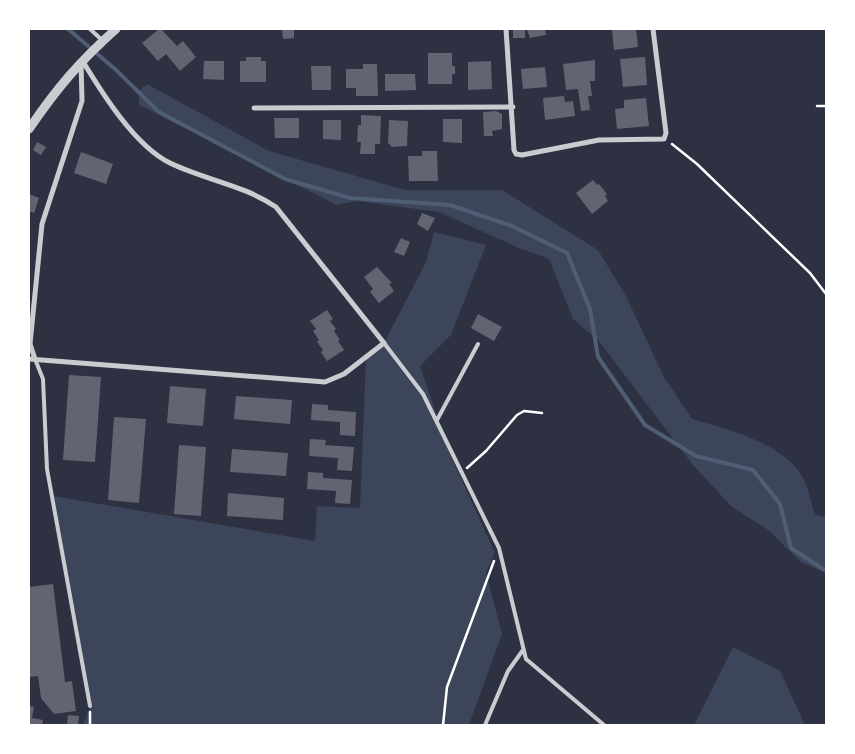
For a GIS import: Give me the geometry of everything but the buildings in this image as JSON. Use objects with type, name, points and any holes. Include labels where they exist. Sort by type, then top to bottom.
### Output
[{"type":"street","points":[[29,129],[57,88],[84,58],[116,29]]},
{"type":"street","points":[[506,29],[516,154],[599,140],[664,139],[666,132],[654,29]]},
{"type":"street","points":[[29,359],[325,382],[344,374],[384,344],[276,207],[260,196],[169,162],[142,141],[106,100],[84,58]]},
{"type":"street","points":[[35,359],[30,344],[42,224],[82,101],[84,58]]},
{"type":"street","points":[[254,108],[513,107]]},
{"type":"lane","points":[[90,29],[101,42]]},
{"type":"lane","points":[[384,344],[424,394],[499,548],[526,659],[604,725]]},
{"type":"lane","points":[[436,420],[478,344]]},
{"type":"lane","points":[[35,359],[43,379],[47,469],[90,706]]},
{"type":"lane","points":[[485,725],[508,671],[523,650]]},
{"type":"path","points":[[817,106],[826,106]]},
{"type":"path","points":[[664,139],[697,164],[810,273],[826,294]]},
{"type":"path","points":[[462,473],[486,451],[517,415],[524,411],[542,413]]},
{"type":"path","points":[[443,725],[447,687],[499,548]]},
{"type":"shaded area","points":[[147,84],[269,151],[405,190],[502,190],[598,250],[625,294],[664,377],[692,419],[754,439],[783,455],[803,478],[815,515],[826,517],[826,573],[801,562],[768,530],[731,506],[693,465],[598,340],[573,319],[549,259],[519,248],[439,212],[357,201],[337,205],[139,105],[139,91]]},
{"type":"shaded area","points":[[434,232],[486,245],[451,335],[420,366],[449,452],[495,553],[486,573],[502,634],[469,725],[83,725],[90,706],[54,496],[315,541],[317,506],[360,508],[366,358],[384,343],[426,262]]},
{"type":"shaded area","points":[[733,647],[780,671],[805,725],[694,725]]},
{"type":"waterway","points":[[68,29],[115,69],[159,112],[285,179],[350,198],[450,205],[512,226],[567,253],[590,309],[598,357],[645,425],[696,456],[753,470],[780,504],[791,548],[826,571]]}]
